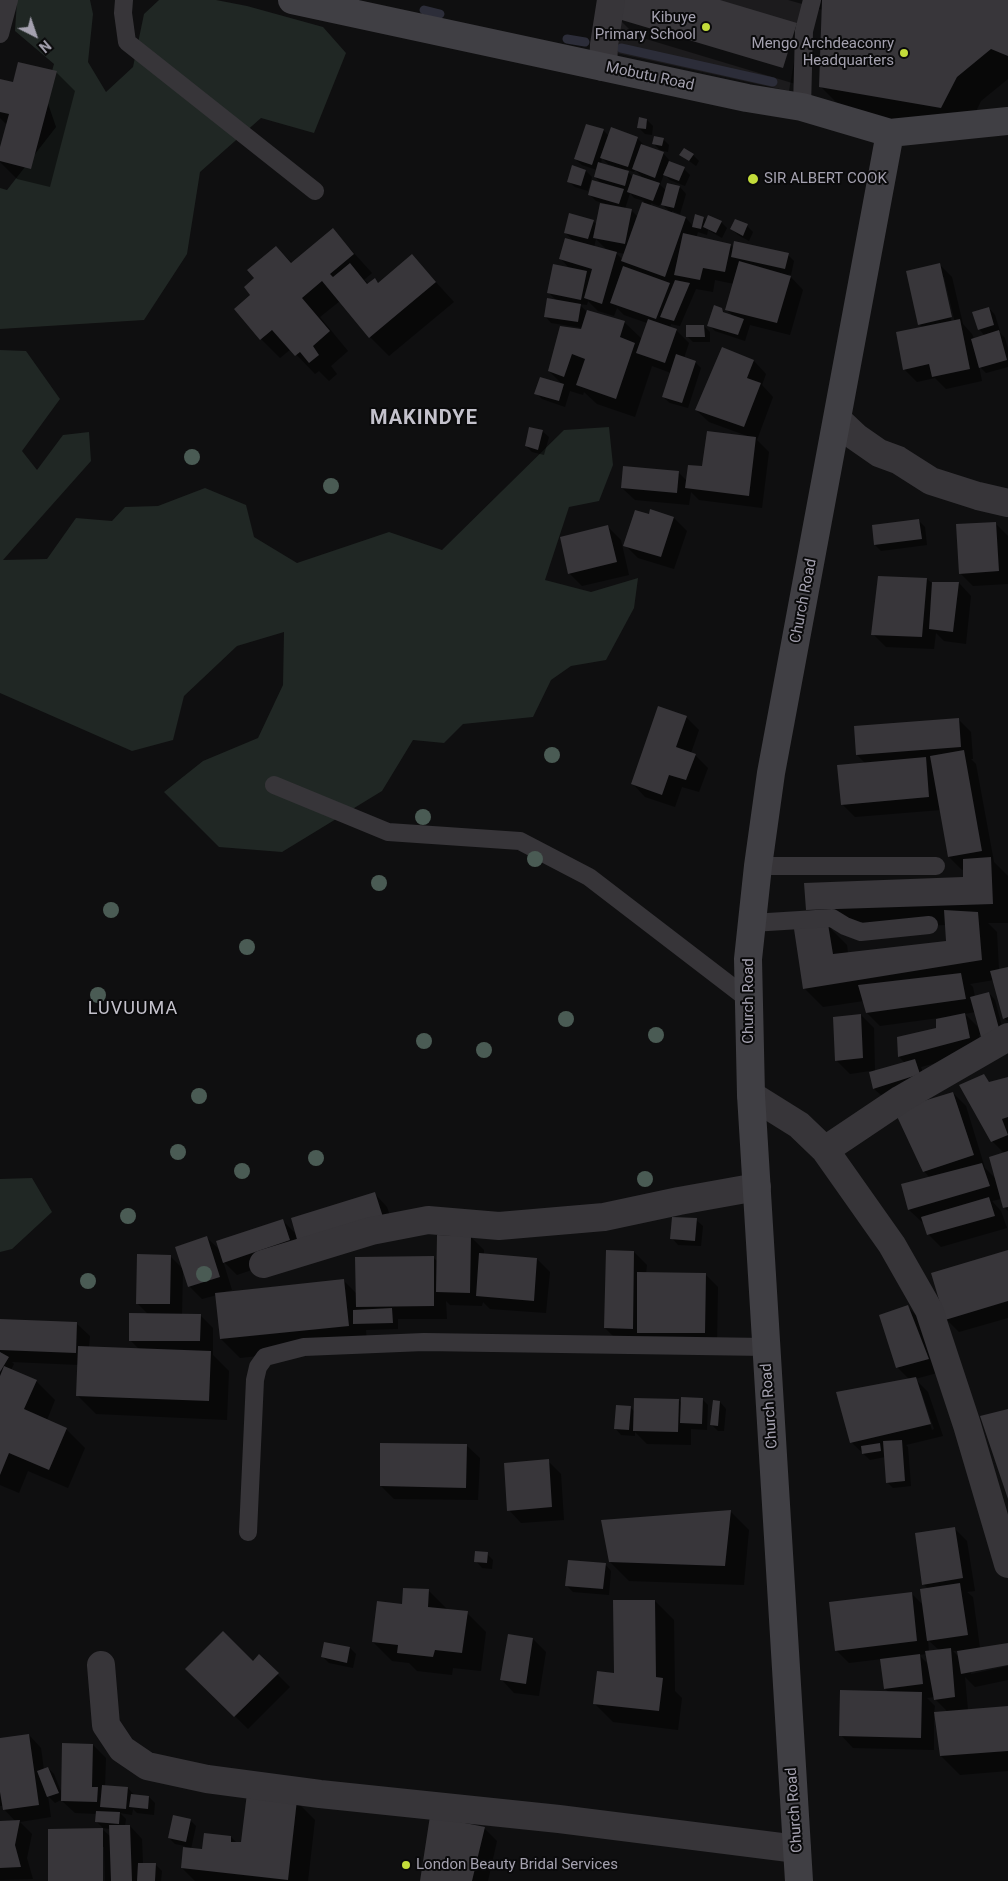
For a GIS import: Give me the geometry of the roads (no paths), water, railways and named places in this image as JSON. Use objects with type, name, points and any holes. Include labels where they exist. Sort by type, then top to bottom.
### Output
[{"type":"street","name":"Mobutu Road","points":[[292,0],[747,98],[802,107],[890,133],[1008,122]]},
{"type":"street","points":[[603,67],[604,45],[611,0]]},
{"type":"street","name":"Church Road","points":[[799,1881],[756,1187],[751,1095],[748,959],[771,773],[890,133]]},
{"type":"street","points":[[838,420],[856,437],[879,453],[898,460],[931,481],[978,496],[1008,503]]},
{"type":"street","points":[[825,1150],[901,1099],[1008,1037]]},
{"type":"street","points":[[751,1095],[799,1125],[825,1150],[892,1246],[929,1310],[967,1426],[1008,1564]]},
{"type":"street","points":[[263,1264],[371,1231],[428,1220],[500,1226],[604,1217],[756,1187]]},
{"type":"street","points":[[101,1665],[106,1725],[122,1750],[147,1766],[207,1779],[559,1819],[797,1849]]},
{"type":"lane","points":[[1,25],[9,0]]},
{"type":"lane","points":[[124,0],[123,13],[127,42],[315,191]]},
{"type":"lane","points":[[802,107],[804,30],[812,0]]},
{"type":"lane","points":[[274,785],[388,832],[520,841],[589,877],[748,999]]},
{"type":"lane","points":[[758,866],[936,866]]},
{"type":"lane","points":[[752,924],[832,918],[845,926],[861,932],[929,925]]},
{"type":"lane","points":[[248,1532],[255,1380],[258,1368],[265,1357],[304,1347],[424,1342],[766,1347]]},
{"type":"waterway","points":[[424,10],[440,14]]},
{"type":"waterway","points":[[567,39],[585,42]]},
{"type":"waterway","points":[[621,48],[773,82]]},
{"type":"place","name":"Kibuye Primary School","points":[[706,27]]},
{"type":"place","name":"Mengo Archdeaconry Headquarters","points":[[904,53]]},
{"type":"place","name":"SIR ALBERT COOK","points":[[753,179]]},
{"type":"place","name":"London Beauty Bridal Services","points":[[406,1865]]},
{"type":"district","name":"MAKINDYE","points":[[424,419]]},
{"type":"district","name":"LUVUUMA","points":[[133,1009]]}]
